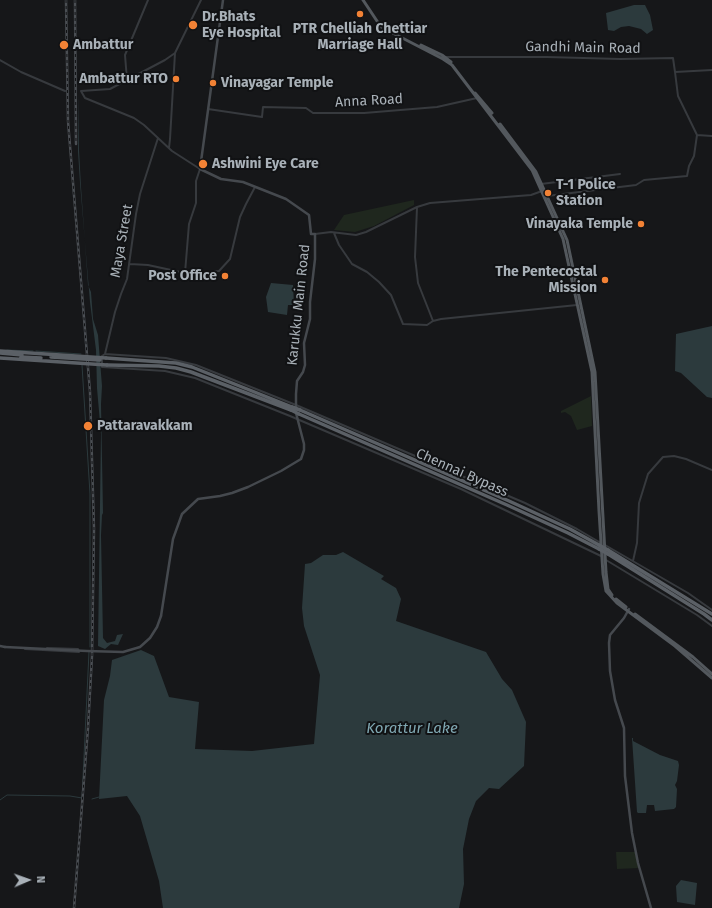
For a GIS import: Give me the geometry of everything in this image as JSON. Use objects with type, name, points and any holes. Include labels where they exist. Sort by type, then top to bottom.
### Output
[{"type":"highway","points":[[0,355],[106,361]]},
{"type":"highway","points":[[0,355],[72,356],[106,361]]},
{"type":"highway","points":[[0,355],[72,363],[106,361]]},
{"type":"highway","name":"Chennai Bypass","points":[[106,361],[119,362],[126,360],[166,362],[192,367],[291,409]]},
{"type":"highway","name":"Chennai Bypass","points":[[106,361],[126,365],[176,368],[191,372],[300,412],[568,533],[601,545],[608,552],[712,620]]},
{"type":"highway","name":"Chennai Bypass","points":[[608,552],[712,614]]},
{"type":"main road","points":[[223,0],[200,169],[222,179],[243,182],[255,187]]},
{"type":"main road","points":[[364,0],[382,27],[452,63],[532,167],[567,240],[580,306]]},
{"type":"main road","points":[[444,58],[452,65],[532,170],[543,191],[563,239],[595,372],[601,545],[606,560],[608,589],[628,610]]},
{"type":"main road","name":"Karukku Main Road","points":[[0,646],[94,652],[123,652],[134,649],[145,643],[154,633],[161,616],[173,539],[182,514],[198,499],[220,496],[248,487],[281,471],[301,459],[304,444],[296,413],[297,381],[303,372],[305,365],[304,344],[310,319],[315,234],[311,234],[310,218],[308,214],[286,199],[255,187]]},
{"type":"main road","points":[[0,355],[71,355],[71,363],[0,355]]},
{"type":"main road","points":[[600,488],[599,507],[601,545],[606,591],[617,603],[692,657],[712,674]]},
{"type":"main road","points":[[628,610],[624,618],[610,635],[610,672],[615,700],[624,728],[624,776],[632,833],[638,863],[651,908]]},
{"type":"main road","points":[[647,624],[712,678]]},
{"type":"street","points":[[127,80],[125,56],[148,0]]},
{"type":"street","points":[[169,148],[175,53],[201,0]]},
{"type":"street","points":[[175,53],[165,60],[110,89],[81,91],[85,98],[134,118],[181,158],[200,169],[196,181],[196,203],[189,224],[185,273]]},
{"type":"street","name":"Gandhi Main Road","points":[[444,58],[673,58],[675,72]]},
{"type":"street","points":[[0,60],[21,72],[65,92]]},
{"type":"street","points":[[547,196],[636,185],[644,180],[687,176],[689,166],[694,156],[697,135],[678,96],[675,72],[712,70]]},
{"type":"street","name":"Anna Road","points":[[208,109],[262,117],[263,107],[306,108],[313,113],[364,113],[437,107],[477,98]]},
{"type":"street","points":[[697,135],[712,136]]},
{"type":"street","name":"Maya Street","points":[[106,361],[115,312],[120,294],[127,279],[140,194],[158,138]]},
{"type":"street","points":[[541,184],[620,174]]},
{"type":"street","points":[[130,264],[148,265],[194,274],[219,271],[227,264],[232,253],[235,233],[240,218],[255,187]]},
{"type":"street","points":[[315,234],[356,234],[370,231],[417,207],[430,203],[531,195],[543,191]]},
{"type":"street","points":[[417,207],[415,257],[418,283],[433,321]]},
{"type":"street","points":[[334,233],[339,245],[352,264],[367,272],[391,295],[403,324],[427,325],[433,321],[441,319],[580,306]]},
{"type":"street","points":[[106,361],[166,358],[196,365],[296,405],[525,503],[577,529],[601,545],[633,561],[712,610]]},
{"type":"street","points":[[106,361],[165,371],[195,378],[298,419],[461,489],[603,557],[697,615],[712,626]]},
{"type":"street","points":[[633,561],[637,543],[639,503],[648,474],[663,457],[674,456],[686,459],[712,470]]},
{"type":"street","points":[[0,646],[79,650],[78,653],[0,646]]},
{"type":"shaded area","points":[[414,200],[414,205],[374,226],[355,232],[334,230],[344,215]]},
{"type":"shaded area","points":[[591,396],[592,426],[577,430],[571,416],[565,412],[561,413],[561,411]]},
{"type":"shaded area","points":[[616,852],[635,852],[639,868],[617,869]]},
{"type":"water","points":[[634,5],[645,5],[650,15],[653,30],[647,34],[641,29],[629,26],[621,27],[614,31],[608,30],[606,13]]},
{"type":"water","points":[[79,93],[79,150],[85,240],[78,151]]},
{"type":"water","points":[[85,240],[89,287],[88,285]]},
{"type":"water","points":[[271,283],[293,285],[294,305],[288,305],[287,315],[268,312],[266,297]]},
{"type":"water","points":[[89,287],[91,292],[93,319],[98,335],[102,386],[103,513],[101,535],[103,638],[107,643],[115,641],[117,635],[123,634],[118,645],[111,644],[105,649],[98,646],[101,434],[97,388],[96,350]]},
{"type":"water","points":[[712,326],[712,398],[707,397],[681,373],[675,371],[676,334]]},
{"type":"water","name":"Korattur Lake","points":[[343,552],[384,576],[381,579],[396,588],[401,599],[396,621],[486,652],[502,679],[512,690],[526,722],[524,766],[499,789],[489,788],[476,801],[469,819],[463,849],[464,884],[459,908],[163,908],[159,881],[140,816],[127,796],[99,799],[104,700],[112,660],[141,650],[154,656],[169,697],[199,702],[195,749],[252,751],[314,744],[320,675],[304,626],[302,608],[305,564],[311,563],[323,555],[336,555]]},
{"type":"water","points":[[632,738],[633,741],[660,755],[678,761],[677,781],[675,785],[677,789],[676,807],[674,809],[655,811],[654,805],[647,805],[646,813],[637,812]]},
{"type":"water","points":[[681,880],[697,883],[695,905],[677,902],[676,886]]},
{"type":"waterway","points":[[7,350],[33,351]]},
{"type":"waterway","points":[[36,351],[81,354]]},
{"type":"waterway","points":[[82,365],[90,494],[90,647]]},
{"type":"waterway","points":[[0,800],[7,795],[70,796],[82,798],[89,652]]},
{"type":"waterway","points":[[92,799],[99,797]]},
{"type":"railway","points":[[66,0],[68,121],[90,392],[94,529],[92,656],[74,908]]},
{"type":"railway","points":[[75,0],[76,144]]},
{"type":"place","name":"PTR Chelliah Chettiar Marriage Hall","points":[[360,14]]},
{"type":"place","name":"Dr.Bhats Eye Hospital","points":[[193,25]]},
{"type":"place","name":"Ambattur","points":[[64,45]]},
{"type":"place","name":"Ambattur RTO","points":[[176,79]]},
{"type":"place","name":"Vinayagar Temple","points":[[213,83]]},
{"type":"place","name":"Ashwini Eye Care","points":[[203,164]]},
{"type":"place","name":"T-1 Police Station","points":[[548,193]]},
{"type":"place","name":"Vinayaka Temple","points":[[641,224]]},
{"type":"place","name":"Post Office","points":[[225,276]]},
{"type":"place","name":"The Pentecostal Mission","points":[[605,280]]},
{"type":"place","name":"Pattaravakkam","points":[[88,426]]}]
